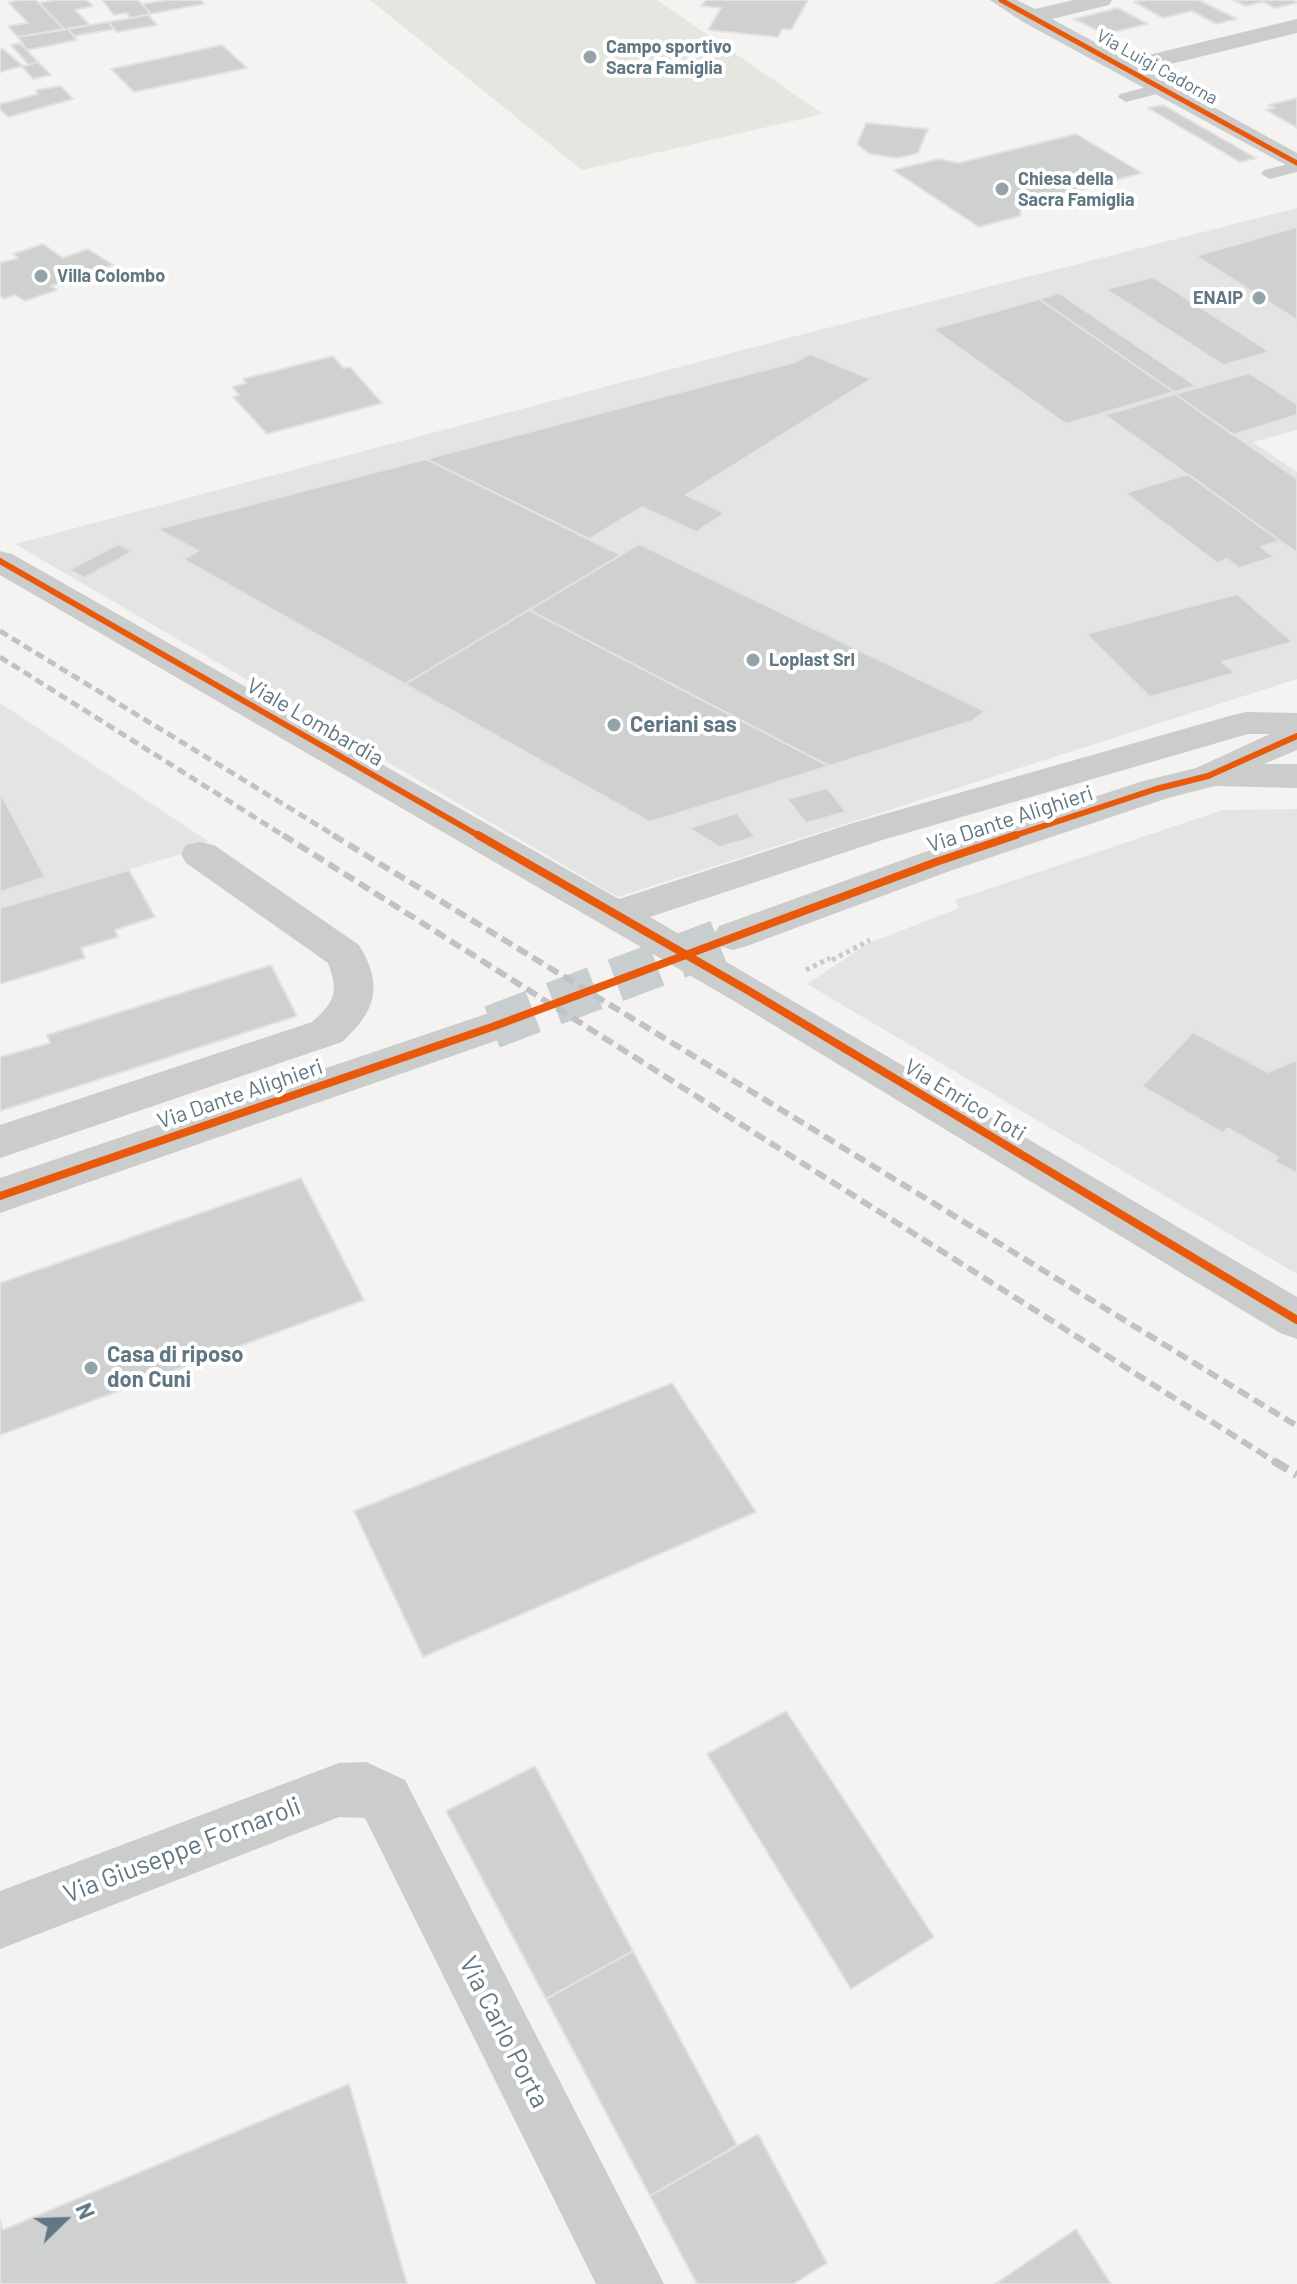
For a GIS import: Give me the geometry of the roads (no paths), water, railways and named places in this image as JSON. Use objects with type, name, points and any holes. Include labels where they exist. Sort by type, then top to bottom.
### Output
[{"type":"street","name":"Via Luigi Cadorna","points":[[1001,0],[1297,165]]},
{"type":"street","points":[[1031,17],[1101,0]]},
{"type":"street","points":[[1126,68],[1297,26]]},
{"type":"street","name":"Viale Lombardia","points":[[0,561],[613,915]]},
{"type":"street","name":"Via Dante Alighieri","points":[[613,915],[866,832],[1246,723],[1297,724]]},
{"type":"street","name":"Via Dante Alighieri","points":[[733,936],[951,857],[1156,789],[1208,776],[1297,736]]},
{"type":"street","name":"Via Dante Alighieri","points":[[1208,776],[1297,776]]},
{"type":"street","name":"Via Dante Alighieri","points":[[0,1142],[327,1032],[348,1014],[355,995],[353,972],[345,955],[200,854]]},
{"type":"street","name":"Via Enrico Toti","points":[[613,915],[749,991],[1297,1320]]},
{"type":"street","name":"Via Dante Alighieri","points":[[0,1196],[492,1027]]},
{"type":"street","name":"Via Giuseppe Fornaroli","points":[[0,1920],[339,1790],[366,1789]]},
{"type":"street","name":"Via Carlo Porta","points":[[366,1789],[385,1799],[631,2284]]},
{"type":"lane","points":[[1126,97],[1162,88]]},
{"type":"lane","points":[[1270,174],[1297,165]]},
{"type":"tunnel","points":[[492,1027],[733,936]]},
{"type":"railway","points":[[0,631],[337,837]]},
{"type":"railway","points":[[0,657],[286,837]]},
{"type":"railway","points":[[283,835],[1277,1463]]},
{"type":"railway","points":[[333,835],[1297,1426]]},
{"type":"railway","points":[[1274,1461],[1297,1475]]},
{"type":"place","name":"Campo sportivo Sacra Famiglia","points":[[590,57]]},
{"type":"place","name":"Chiesa della Sacra Famiglia","points":[[1002,189]]},
{"type":"place","name":"Villa Colombo","points":[[41,276]]},
{"type":"place","name":"ENAIP","points":[[1259,298]]},
{"type":"place","name":"Loplast Srl","points":[[753,660]]},
{"type":"place","name":"Ceriani sas","points":[[614,725]]},
{"type":"place","name":"Casa di riposo don Cuni","points":[[91,1368]]}]
